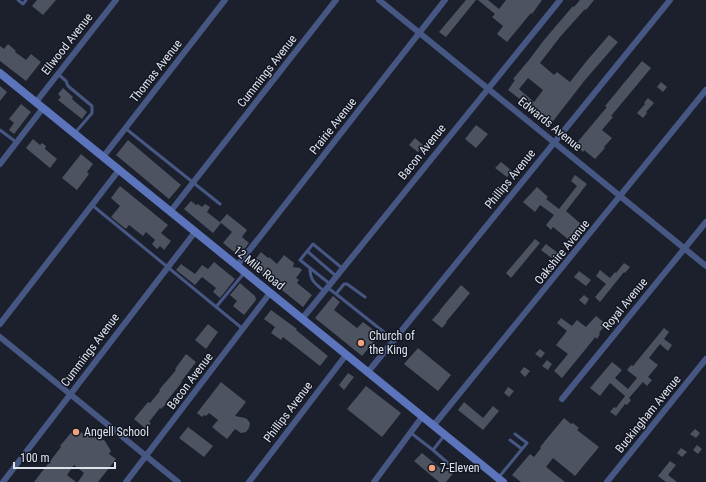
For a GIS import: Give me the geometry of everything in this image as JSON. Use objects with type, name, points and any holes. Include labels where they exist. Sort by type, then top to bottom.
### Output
[{"type":"main road","name":"12 Mile Road","points":[[0,73],[445,435],[498,481]]},
{"type":"street","name":"Ellwood Avenue","points":[[36,102],[116,0]]},
{"type":"street","name":"Thomas Avenue","points":[[103,157],[226,0]]},
{"type":"street","name":"Cummings Avenue","points":[[170,212],[336,0]]},
{"type":"street","name":"Edwards Avenue","points":[[379,0],[706,266]]},
{"type":"street","name":"Prairie Avenue","points":[[237,266],[445,0]]},
{"type":"street","name":"Bacon Avenue","points":[[302,319],[560,0]]},
{"type":"street","name":"Phillips Avenue","points":[[368,372],[670,0]]},
{"type":"street","name":"Oakshire Avenue","points":[[433,426],[706,90]]},
{"type":"street","points":[[0,164],[43,108]]},
{"type":"street","points":[[0,324],[119,170]]},
{"type":"street","name":"Royal Avenue","points":[[562,399],[706,222]]},
{"type":"street","name":"Cummings Avenue","points":[[3,482],[195,232]]},
{"type":"street","name":"Bacon Avenue","points":[[126,482],[270,293]]},
{"type":"street","points":[[0,338],[178,482]]},
{"type":"street","name":"Phillips Avenue","points":[[248,482],[346,355]]},
{"type":"street","name":"Buckingham Avenue","points":[[607,482],[706,359]]},
{"type":"street","points":[[374,482],[422,417]]},
{"type":"lane","points":[[18,0],[23,4],[26,0]]},
{"type":"lane","points":[[58,74],[66,81],[68,86],[92,106],[92,113],[75,133]]},
{"type":"lane","points":[[125,128],[220,204]]},
{"type":"lane","points":[[0,130],[16,143]]},
{"type":"lane","points":[[92,205],[243,329]]},
{"type":"lane","points":[[342,268],[313,244],[300,260],[310,268],[327,287],[394,340]]},
{"type":"lane","points":[[307,251],[336,276]]},
{"type":"lane","points":[[310,268],[310,275],[314,282],[327,287]]},
{"type":"lane","points":[[216,307],[245,272]]},
{"type":"lane","points":[[336,294],[344,284],[347,284],[365,297]]},
{"type":"lane","points":[[411,432],[449,464]]},
{"type":"lane","points":[[498,481],[527,443],[515,434]]},
{"type":"lane","points":[[433,450],[445,435]]},
{"type":"lane","points":[[510,440],[522,449]]},
{"type":"building","points":[[37,0],[56,0],[43,15],[32,6]]},
{"type":"building","points":[[466,0],[476,0],[446,37],[439,32]]},
{"type":"building","points":[[478,0],[488,0],[499,9],[506,0],[542,0],[532,14],[531,13],[507,42],[497,34],[503,26],[492,17],[495,14]]},
{"type":"building","points":[[580,0],[594,0],[560,37],[540,63],[554,75],[557,72],[570,82],[609,35],[618,42],[585,80],[550,125],[508,90],[515,80],[513,79],[544,40],[573,6],[574,7]],"holes":[[[528,78],[543,90],[534,102],[519,89]]]},
{"type":"building","points":[[8,44],[16,51],[15,52],[26,60],[31,54],[41,62],[26,81],[0,61],[0,46],[4,49]]},
{"type":"building","points":[[642,61],[651,68],[611,116],[613,117],[602,130],[612,138],[595,159],[575,145],[607,107],[605,106]]},
{"type":"building","points":[[661,82],[667,87],[663,92],[657,87]]},
{"type":"building","points":[[0,86],[7,92],[0,101]]},
{"type":"building","points":[[63,88],[73,97],[72,99],[87,112],[82,119],[58,100],[61,97],[58,94]]},
{"type":"building","points":[[648,98],[654,103],[643,118],[637,113]]},
{"type":"building","points":[[21,104],[31,112],[14,134],[9,130],[14,123],[9,119]]},
{"type":"building","points":[[476,125],[488,134],[476,148],[465,139]]},
{"type":"building","points":[[415,138],[424,146],[418,152],[409,145]]},
{"type":"building","points":[[33,139],[40,145],[42,143],[46,146],[45,149],[57,159],[50,168],[26,148]]},
{"type":"building","points":[[128,140],[181,185],[169,199],[116,155]]},
{"type":"building","points":[[81,154],[93,164],[87,172],[89,174],[77,190],[62,178]]},
{"type":"building","points":[[501,162],[512,171],[507,177],[495,168]]},
{"type":"building","points":[[575,175],[587,184],[566,211],[581,224],[569,240],[553,227],[551,230],[546,225],[554,215],[540,205],[535,212],[523,202],[537,187],[548,197],[546,199],[559,209],[577,186],[571,181]]},
{"type":"building","points":[[120,186],[168,225],[161,233],[171,241],[164,250],[160,246],[157,249],[152,244],[155,240],[146,232],[143,236],[129,225],[126,229],[111,217],[120,206],[111,198]]},
{"type":"building","points":[[191,201],[202,207],[205,204],[210,207],[207,212],[221,223],[213,233],[184,209]]},
{"type":"building","points":[[227,214],[247,230],[242,237],[249,243],[239,256],[223,243],[232,232],[220,222]]},
{"type":"building","points":[[535,239],[540,243],[511,278],[506,273]]},
{"type":"building","points":[[546,244],[558,253],[553,259],[541,250]]},
{"type":"building","points":[[261,252],[277,264],[284,255],[294,263],[293,267],[300,268],[302,270],[296,278],[299,280],[297,283],[312,295],[303,307],[251,265]]},
{"type":"building","points":[[214,262],[235,279],[220,298],[213,292],[216,288],[202,277],[195,285],[176,270],[181,264],[195,274],[202,265],[208,269]]},
{"type":"building","points":[[624,263],[630,267],[625,273],[624,272],[600,302],[595,297],[606,284],[596,276],[600,270],[610,278]]},
{"type":"building","points":[[579,271],[591,280],[586,286],[574,277]]},
{"type":"building","points":[[240,283],[255,296],[256,300],[244,315],[233,306],[237,301],[230,295]]},
{"type":"building","points":[[461,285],[470,293],[442,328],[432,320]]},
{"type":"building","points":[[584,295],[589,299],[585,305],[579,300]]},
{"type":"building","points":[[333,296],[340,302],[334,310],[357,328],[363,322],[380,335],[362,356],[315,318]]},
{"type":"building","points":[[271,310],[297,329],[296,330],[328,356],[320,366],[283,337],[281,340],[271,333],[275,327],[264,319]]},
{"type":"building","points":[[596,316],[606,324],[599,333],[600,334],[597,339],[595,337],[562,378],[554,371],[568,354],[556,345],[567,331],[557,323],[561,318],[572,326],[577,320],[586,327]]},
{"type":"building","points":[[208,324],[218,332],[206,349],[195,340]]},
{"type":"building","points":[[664,328],[669,332],[664,339],[672,345],[668,351],[660,344],[649,358],[658,365],[648,377],[652,380],[647,386],[643,382],[629,398],[631,400],[627,405],[625,404],[616,416],[610,412],[614,407],[616,408],[625,396],[610,383],[600,396],[590,388],[612,362],[622,370],[615,378],[628,389],[637,378],[627,370],[631,365],[633,366]]},
{"type":"building","points":[[418,348],[451,375],[438,391],[404,364]]},
{"type":"building","points":[[540,349],[545,353],[541,358],[535,354]]},
{"type":"building","points":[[186,354],[196,362],[166,402],[167,403],[161,409],[160,408],[149,422],[151,423],[146,429],[134,419],[148,402],[150,403],[160,391],[159,390],[176,370],[175,369]]},
{"type":"building","points":[[547,360],[552,364],[548,370],[542,366]]},
{"type":"building","points":[[524,367],[530,371],[525,377],[520,372]]},
{"type":"building","points":[[348,373],[354,377],[344,390],[339,385]]},
{"type":"building","points":[[221,382],[246,402],[235,416],[245,418],[250,423],[246,432],[241,433],[235,429],[227,439],[212,427],[218,420],[209,413],[202,417],[197,413]]},
{"type":"building","points":[[366,386],[401,413],[382,437],[347,409]]},
{"type":"building","points":[[508,387],[514,391],[509,397],[504,393]]},
{"type":"building","points":[[464,402],[483,418],[493,406],[499,411],[483,430],[458,410]]},
{"type":"building","points":[[564,418],[571,424],[573,423],[579,428],[577,430],[599,447],[575,476],[553,458],[546,467],[565,482],[521,482],[512,475],[530,454],[534,457],[541,448],[540,447]]},
{"type":"building","points":[[188,427],[213,446],[204,457],[179,438]]},
{"type":"building","points":[[75,428],[85,435],[87,432],[94,434],[105,441],[111,451],[109,454],[116,459],[98,482],[78,482],[84,473],[74,465],[67,475],[76,482],[34,482],[61,447],[60,446]]},
{"type":"building","points":[[695,429],[700,433],[696,438],[690,434]]},
{"type":"building","points":[[697,445],[702,449],[698,454],[693,450]]},
{"type":"building","points":[[681,448],[687,452],[682,457],[677,453]]},
{"type":"building","points":[[422,453],[445,472],[449,467],[455,471],[446,482],[439,482],[414,461]]},
{"type":"building","points":[[670,461],[676,465],[668,475],[677,482],[666,482],[658,476]]},
{"type":"place","name":"Church of the King","points":[[361,343]]},
{"type":"place","name":"Angell School","points":[[76,432]]},
{"type":"place","name":"7-Eleven","points":[[432,468]]}]
